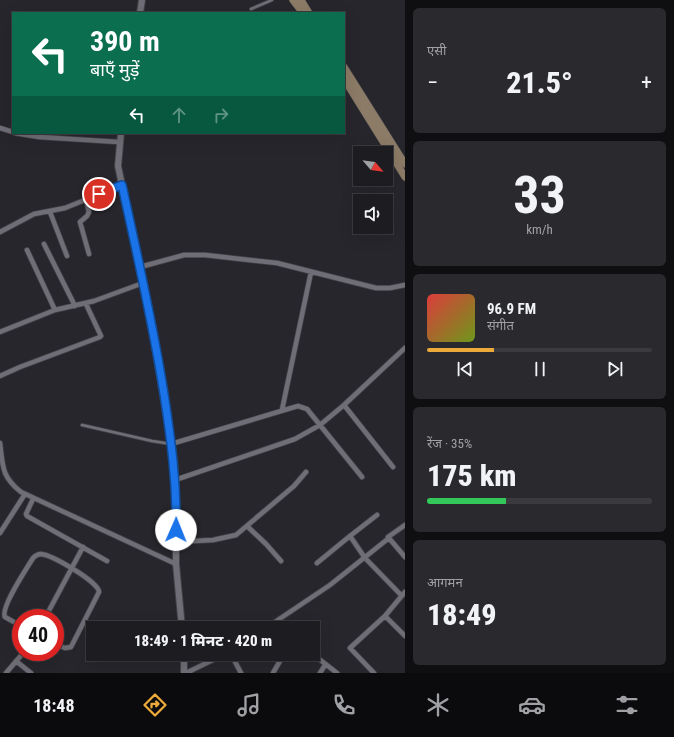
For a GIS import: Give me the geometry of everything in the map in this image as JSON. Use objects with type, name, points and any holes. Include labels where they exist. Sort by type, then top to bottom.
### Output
[{"type":"main road","points":[[293,0],[302,12]]},
{"type":"main road","points":[[301,0],[308,12]]},
{"type":"main road","points":[[345,69],[405,164]]},
{"type":"main road","points":[[345,81],[405,177]]},
{"type":"street","points":[[140,12],[142,0]]},
{"type":"street","points":[[0,128],[12,132]]},
{"type":"street","points":[[21,134],[47,138],[119,142]]},
{"type":"street","points":[[121,134],[118,166],[156,348],[171,444],[175,480],[176,564],[181,621]]},
{"type":"street","points":[[0,232],[34,214],[50,212],[122,185]]},
{"type":"street","points":[[86,199],[89,212],[88,216],[80,222],[89,254]]},
{"type":"street","points":[[50,212],[67,256]]},
{"type":"street","points":[[44,244],[75,306]]},
{"type":"street","points":[[27,250],[55,310]]},
{"type":"street","points":[[140,267],[193,254],[277,263],[376,288],[405,286]]},
{"type":"street","points":[[282,410],[311,272]]},
{"type":"street","points":[[0,332],[55,310],[86,304],[143,283]]},
{"type":"street","points":[[0,376],[20,367],[100,338],[101,336],[86,304]]},
{"type":"street","points":[[175,480],[295,439],[320,425],[344,405],[405,348]]},
{"type":"street","points":[[344,405],[393,467]]},
{"type":"street","points":[[171,444],[292,407],[302,407],[306,409],[320,425],[362,477]]},
{"type":"street","points":[[0,443],[6,477],[9,483],[24,494],[176,564]]},
{"type":"street","points":[[176,542],[221,538],[236,535],[294,486],[306,472]]},
{"type":"street","points":[[0,533],[24,494]]},
{"type":"street","points":[[33,499],[26,514],[27,516],[107,561]]},
{"type":"street","points":[[317,563],[377,516]]},
{"type":"street","points":[[276,621],[330,585],[365,558],[388,538],[388,535],[405,525]]},
{"type":"street","points":[[247,526],[281,561]]},
{"type":"street","points":[[350,536],[365,558],[403,594],[385,616],[350,648],[374,673]]},
{"type":"street","points":[[388,538],[405,557]]},
{"type":"street","points":[[50,609],[82,547]]},
{"type":"street","points":[[12,621],[4,616],[4,611],[33,558],[42,554],[71,568],[97,586],[99,592],[70,647],[64,648]]},
{"type":"street","points":[[385,616],[405,636]]},
{"type":"street","points":[[320,660],[336,673]]},
{"type":"street","points":[[6,673],[16,661],[31,673]]},
{"type":"street","points":[[184,661],[185,673],[210,661]]},
{"type":"street","points":[[235,661],[241,673]]},
{"type":"street","points":[[273,673],[280,661]]},
{"type":"street","points":[[320,673],[325,665]]},
{"type":"lane","points":[[251,9],[272,0]]},
{"type":"lane","points":[[82,424],[152,441],[171,444]]},
{"type":"route","points":[[99,194],[122,185],[140,267],[161,376],[174,461],[176,530]]}]
